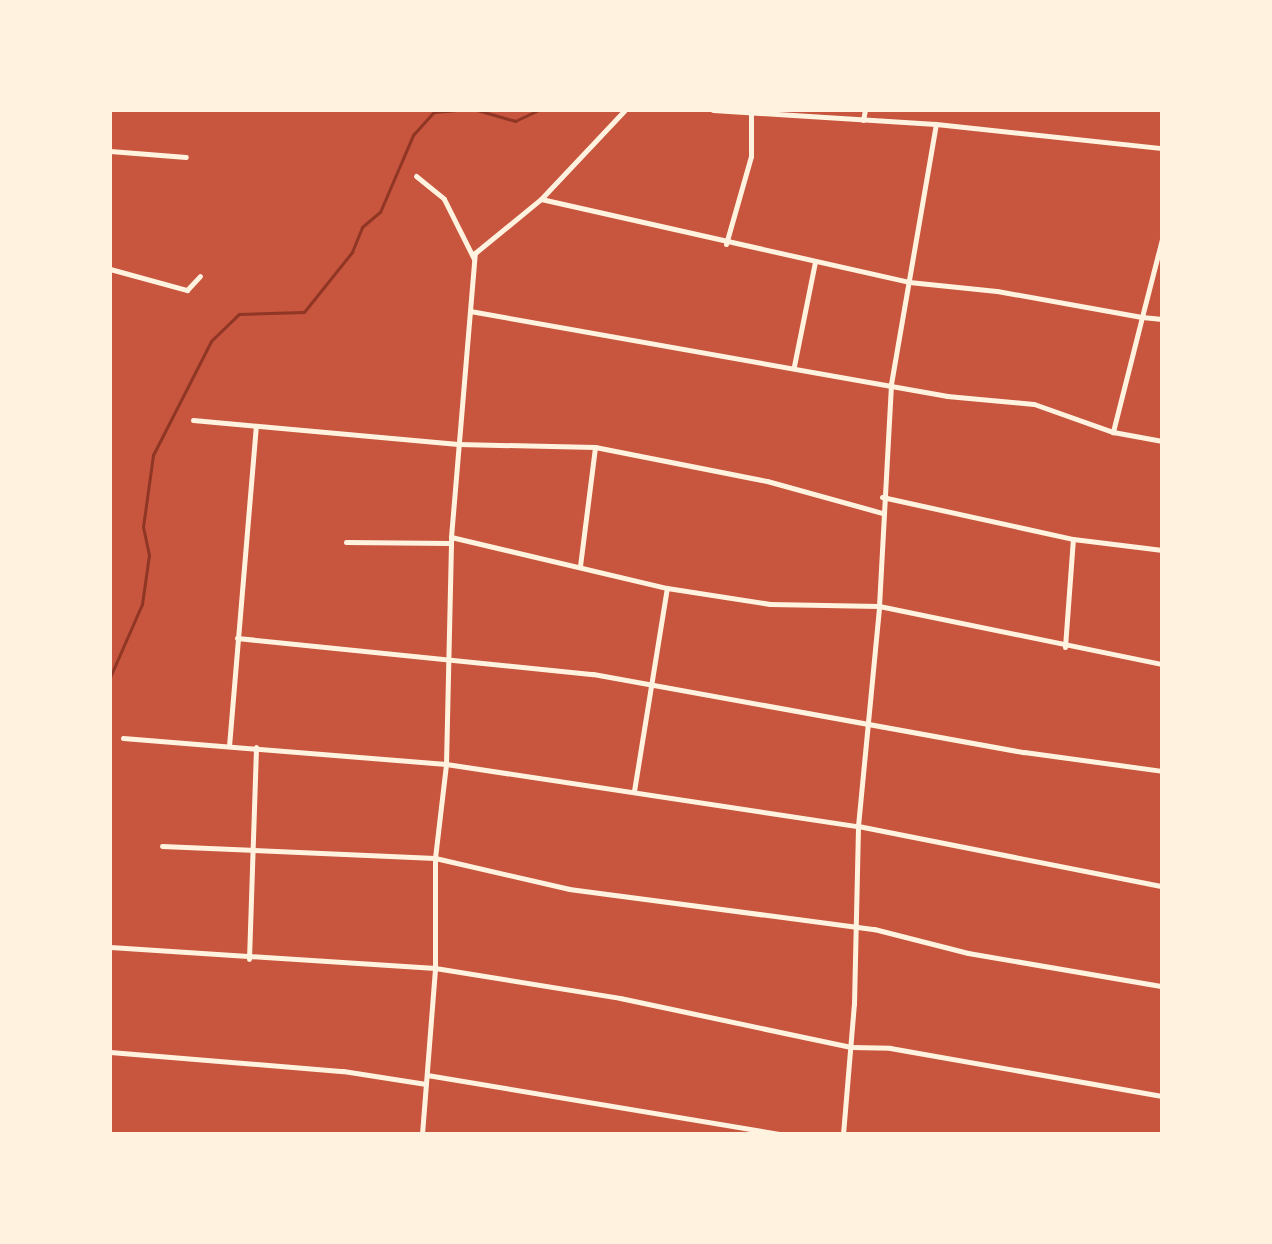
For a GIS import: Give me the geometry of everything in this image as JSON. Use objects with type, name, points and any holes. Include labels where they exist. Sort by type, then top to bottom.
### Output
[{"type":"street","points":[[422,1134],[435,968],[435,858],[446,764],[451,540],[474,260],[478,249],[541,199],[625,110]]},
{"type":"street","points":[[713,110],[936,124],[1162,148]]},
{"type":"street","points":[[863,120],[865,110]]},
{"type":"street","points":[[726,244],[751,156],[751,113]]},
{"type":"street","points":[[843,1134],[857,930],[858,826],[879,606],[882,497],[891,384],[936,124]]},
{"type":"street","points":[[110,151],[186,157]]},
{"type":"street","points":[[416,176],[444,199],[474,260]]},
{"type":"street","points":[[541,199],[726,244],[909,282],[997,291],[1162,319]]},
{"type":"street","points":[[1113,432],[1162,239]]},
{"type":"street","points":[[794,366],[815,262]]},
{"type":"street","points":[[110,269],[187,290],[200,276]]},
{"type":"street","points":[[470,311],[891,384],[1034,404],[1113,432],[1162,441]]},
{"type":"street","points":[[193,420],[458,444],[595,447],[767,481],[882,513]]},
{"type":"street","points":[[229,746],[256,426]]},
{"type":"street","points":[[580,566],[595,447]]},
{"type":"street","points":[[882,497],[1073,539],[1162,550]]},
{"type":"street","points":[[1065,647],[1073,539]]},
{"type":"street","points":[[346,542],[451,540],[580,566],[667,588],[770,604],[879,606],[1065,647],[1162,664]]},
{"type":"street","points":[[634,791],[667,588]]},
{"type":"street","points":[[237,638],[449,655],[651,682],[868,720],[1024,752],[1162,771]]},
{"type":"street","points":[[123,738],[446,764],[858,826],[1162,886]]},
{"type":"street","points":[[249,959],[256,747]]},
{"type":"street","points":[[162,846],[435,858],[569,889],[857,930],[874,929],[968,953],[1162,986]]},
{"type":"street","points":[[110,947],[249,959],[435,968],[620,998],[851,1047],[890,1048],[1162,1096]]},
{"type":"street","points":[[110,1052],[343,1071],[426,1084]]},
{"type":"street","points":[[427,1075],[779,1134]]},
{"type":"waterway","points":[[110,677],[142,604],[149,555],[143,527],[153,455],[211,341],[239,314],[304,312],[352,252],[362,227],[380,212],[413,135],[434,112],[455,110]]},
{"type":"waterway","points":[[477,110],[515,121],[539,110]]}]
